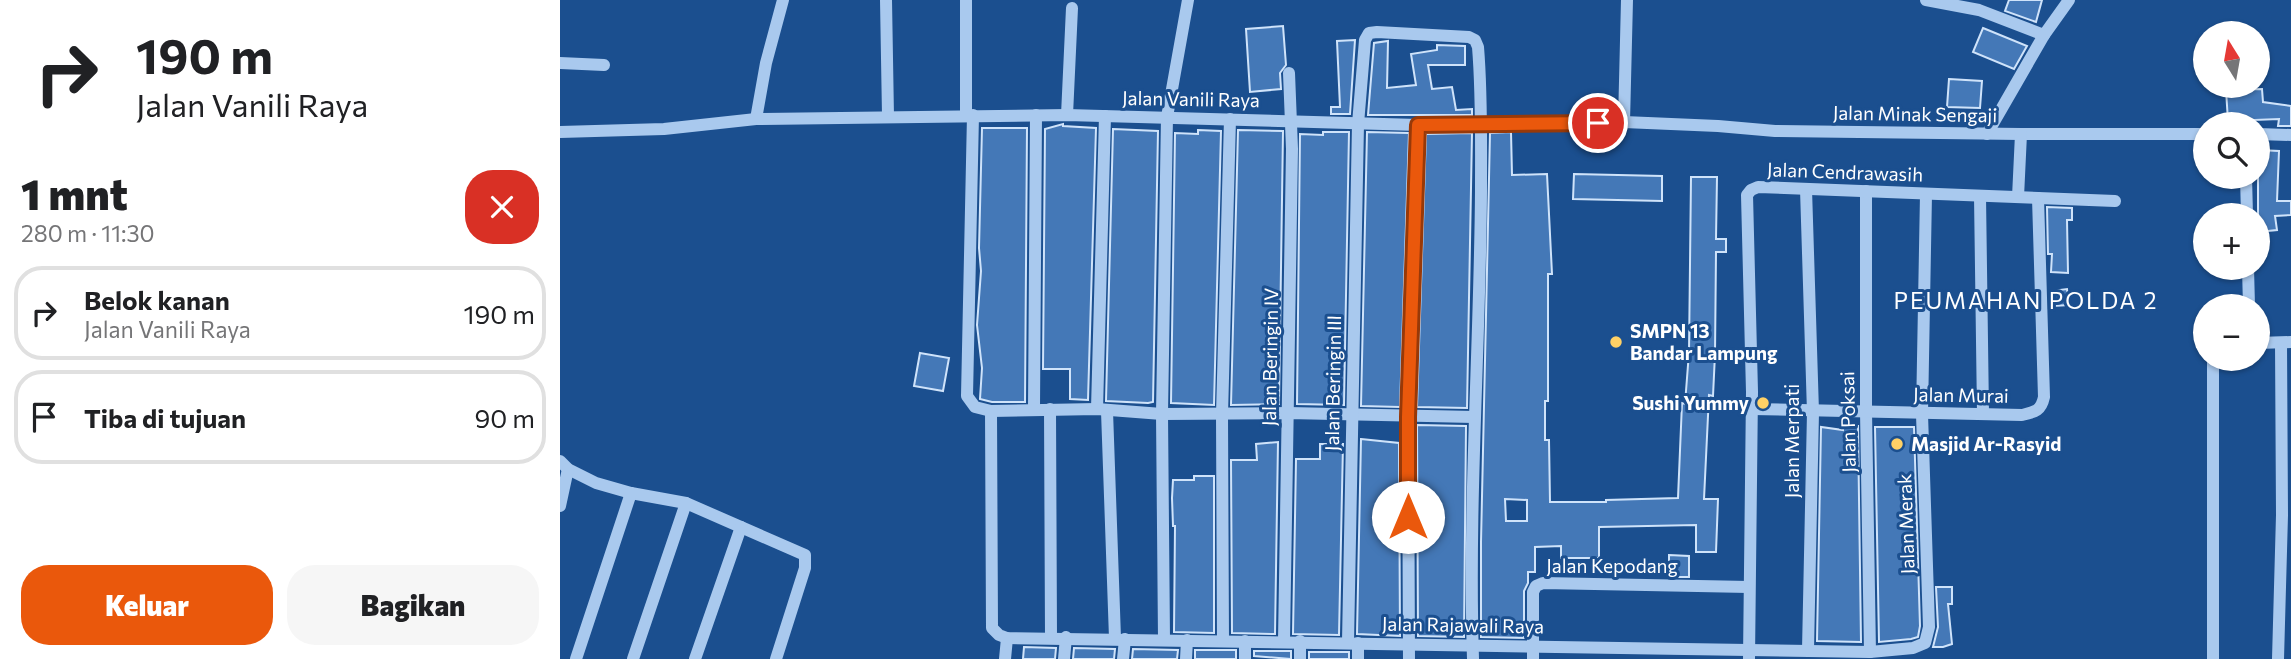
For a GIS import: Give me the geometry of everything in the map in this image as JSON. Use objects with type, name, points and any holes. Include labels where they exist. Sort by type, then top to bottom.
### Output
[{"type":"street","points":[[756,119],[766,63],[783,0]]},
{"type":"street","points":[[886,0],[888,116]]},
{"type":"street","points":[[966,0],[969,115],[967,396],[975,407],[990,411],[1050,409],[1162,414],[1288,412],[1474,417]]},
{"type":"street","points":[[1164,639],[1162,414],[1167,117],[1188,0]]},
{"type":"street","points":[[1624,122],[1627,0]]},
{"type":"street","points":[[1926,0],[1979,10],[2044,35]]},
{"type":"street","points":[[1987,134],[2044,35],[2069,0]]},
{"type":"street","points":[[1067,115],[1072,8]]},
{"type":"street","name":"Jalan Beringin III","points":[[1358,659],[1353,642],[1351,414],[1358,124],[1365,40],[1369,33],[1469,37],[1475,40],[1478,47],[1481,126]]},
{"type":"street","points":[[560,64],[604,65]]},
{"type":"street","name":"Jalan Beringin IV","points":[[1284,641],[1292,149],[1289,73]]},
{"type":"street","name":"Jalan Vanili Raya","points":[[560,132],[664,129],[756,119],[969,115],[1167,117],[1481,126],[1624,122]]},
{"type":"street","points":[[1034,409],[1036,115]]},
{"type":"street","points":[[1105,116],[1102,410],[1123,659]]},
{"type":"street","points":[[1223,640],[1222,415],[1230,119]]},
{"type":"street","name":"Jalan Minak Sengaji","points":[[1624,122],[1775,131],[2021,135],[2193,134]]},
{"type":"street","points":[[1409,659],[1408,417],[1418,125]]},
{"type":"street","points":[[1473,659],[1474,417],[1480,278],[1481,126]]},
{"type":"street","points":[[2270,134],[2291,135]]},
{"type":"street","points":[[2018,197],[2021,135]]},
{"type":"street","name":"Jalan Cendrawasih","points":[[1749,654],[1752,409],[1747,195],[1751,190],[1758,187],[2115,201]]},
{"type":"street","name":"Jalan Merpati","points":[[1807,189],[1813,412],[1808,650]]},
{"type":"street","name":"Jalan Poksai","points":[[1866,191],[1870,652]]},
{"type":"street","name":"Jalan Merak","points":[[1925,643],[1929,627],[1922,414],[1926,194]]},
{"type":"street","points":[[1980,196],[1983,413]]},
{"type":"street","name":"Jalan Murai","points":[[1752,409],[1922,414],[2022,415],[2036,412],[2042,406],[2044,397],[2038,198]]},
{"type":"street","points":[[2278,659],[2285,622],[2286,342]]},
{"type":"street","points":[[2213,371],[2213,659]]},
{"type":"street","points":[[1050,409],[1051,637]]},
{"type":"street","points":[[990,411],[992,628],[1003,637],[1005,659]]},
{"type":"street","points":[[560,506],[564,465],[596,483],[631,493],[686,503],[805,555],[805,568],[776,659]]},
{"type":"street","points":[[576,659],[631,493]]},
{"type":"street","points":[[633,659],[686,503]]},
{"type":"street","points":[[695,659],[741,527]]},
{"type":"street","name":"Jalan Kepodang","points":[[1534,659],[1533,592],[1535,586],[1543,583],[1749,587]]},
{"type":"street","name":"Jalan Rajawali Raya","points":[[1003,637],[1533,645],[1749,654],[1808,650],[1870,652],[1913,648],[1925,643]]},
{"type":"street","points":[[1064,659],[1066,638]]},
{"type":"street","points":[[1186,659],[1187,640]]},
{"type":"street","points":[[1245,641],[1245,659]]},
{"type":"street","points":[[1300,641],[1300,659]]},
{"type":"building","points":[[2009,0],[2042,0],[2036,22],[2005,11]]},
{"type":"building","points":[[1283,26],[1286,65],[1280,73],[1281,89],[1250,92],[1246,29]]},
{"type":"building","points":[[1983,28],[2027,46],[2014,69],[1973,52]]},
{"type":"building","points":[[1355,40],[1350,114],[1331,114],[1331,107],[1340,107],[1337,41]]},
{"type":"building","points":[[1388,41],[1387,88],[1416,85],[1411,54],[1437,50],[1437,45],[1465,46],[1465,65],[1428,65],[1432,89],[1452,87],[1456,110],[1472,109],[1472,115],[1368,115],[1374,43]]},
{"type":"building","points":[[1949,79],[1982,81],[1980,108],[1947,107]]},
{"type":"building","points":[[2227,98],[2263,98],[2263,102],[2291,106],[2291,126],[2278,126],[2279,119],[2270,119],[2270,112],[2227,112]]},
{"type":"building","points":[[1063,124],[1096,128],[1088,400],[1070,399],[1070,369],[1043,369],[1045,129]]},
{"type":"building","points":[[982,128],[1027,128],[1025,402],[992,402],[980,399],[982,368],[977,325],[981,271],[979,248]]},
{"type":"building","points":[[1113,129],[1158,131],[1153,402],[1148,403],[1106,401]]},
{"type":"building","points":[[1198,130],[1221,131],[1214,405],[1171,403],[1175,133],[1198,134]]},
{"type":"building","points":[[1238,130],[1283,131],[1279,404],[1231,405]]},
{"type":"building","points":[[1323,132],[1349,132],[1344,405],[1297,404],[1300,134],[1323,135]]},
{"type":"building","points":[[1367,132],[1409,133],[1400,407],[1361,406]]},
{"type":"building","points":[[1511,132],[1512,175],[1547,174],[1552,274],[1548,274],[1548,401],[1545,401],[1545,440],[1549,440],[1550,502],[1678,498],[1682,403],[1685,404],[1689,352],[1691,177],[1717,177],[1716,239],[1726,239],[1726,252],[1716,252],[1713,396],[1709,395],[1704,499],[1718,499],[1716,552],[1696,552],[1696,525],[1599,527],[1599,558],[1561,558],[1561,546],[1535,547],[1535,572],[1528,572],[1528,583],[1524,591],[1524,638],[1481,637],[1490,133]],"holes":[[[1505,499],[1527,500],[1527,521],[1506,521]]]},
{"type":"building","points":[[1472,133],[1467,408],[1417,407],[1426,134]]},
{"type":"building","points":[[2270,151],[2279,151],[2277,201],[2291,201],[2291,215],[2275,216],[2277,230],[2270,231],[2270,203],[2258,203],[2258,189],[2270,189]]},
{"type":"building","points":[[1574,174],[1662,176],[1662,201],[1573,199]]},
{"type":"building","points":[[2047,207],[2072,208],[2072,220],[2067,220],[2068,273],[2051,272],[2052,254],[2048,254]]},
{"type":"building","points":[[2067,289],[2069,305],[2053,306],[2051,291]]},
{"type":"building","points":[[920,353],[949,358],[943,391],[914,386]]},
{"type":"building","points":[[1417,425],[1466,426],[1464,637],[1418,636]]},
{"type":"building","points":[[1843,426],[1858,426],[1861,642],[1817,641],[1821,427],[1843,430]]},
{"type":"building","points":[[1875,427],[1914,427],[1920,626],[1918,637],[1879,642]]},
{"type":"building","points":[[1361,439],[1399,443],[1400,636],[1357,634]]},
{"type":"building","points":[[1278,442],[1275,634],[1232,633],[1231,460],[1257,460],[1256,444]]},
{"type":"building","points":[[1320,444],[1343,444],[1339,635],[1293,634],[1296,459],[1320,459]]},
{"type":"building","points":[[1194,476],[1214,476],[1214,633],[1174,632],[1173,480],[1194,480]]},
{"type":"building","points":[[1669,555],[1689,556],[1689,577],[1669,577]]},
{"type":"building","points":[[1936,587],[1952,587],[1952,604],[1948,604],[1952,644],[1943,647],[1933,647],[1938,627]]},
{"type":"building","points":[[1024,647],[1056,648],[1055,659],[1023,659]]},
{"type":"building","points":[[1074,648],[1115,649],[1114,659],[1073,659]]},
{"type":"building","points":[[1133,649],[1178,650],[1177,659],[1132,659]]},
{"type":"building","points":[[1195,650],[1236,650],[1236,659],[1195,659]]},
{"type":"building","points":[[1254,651],[1291,651],[1291,659],[1254,656]]},
{"type":"building","points":[[1309,652],[1349,652],[1349,659],[1309,659]]},
{"type":"place","name":"SMPN 13 Bandar Lampung","points":[[1616,342]]},
{"type":"place","name":"Sushi Yummy","points":[[1763,403]]},
{"type":"place","name":"Masjid Ar-Rasyid","points":[[1897,444]]},
{"type":"district","name":"PEUMAHAN POLDA 2","points":[[2026,301]]},
{"type":"route","points":[[1408,517],[1408,417],[1418,125],[1598,123]]}]
